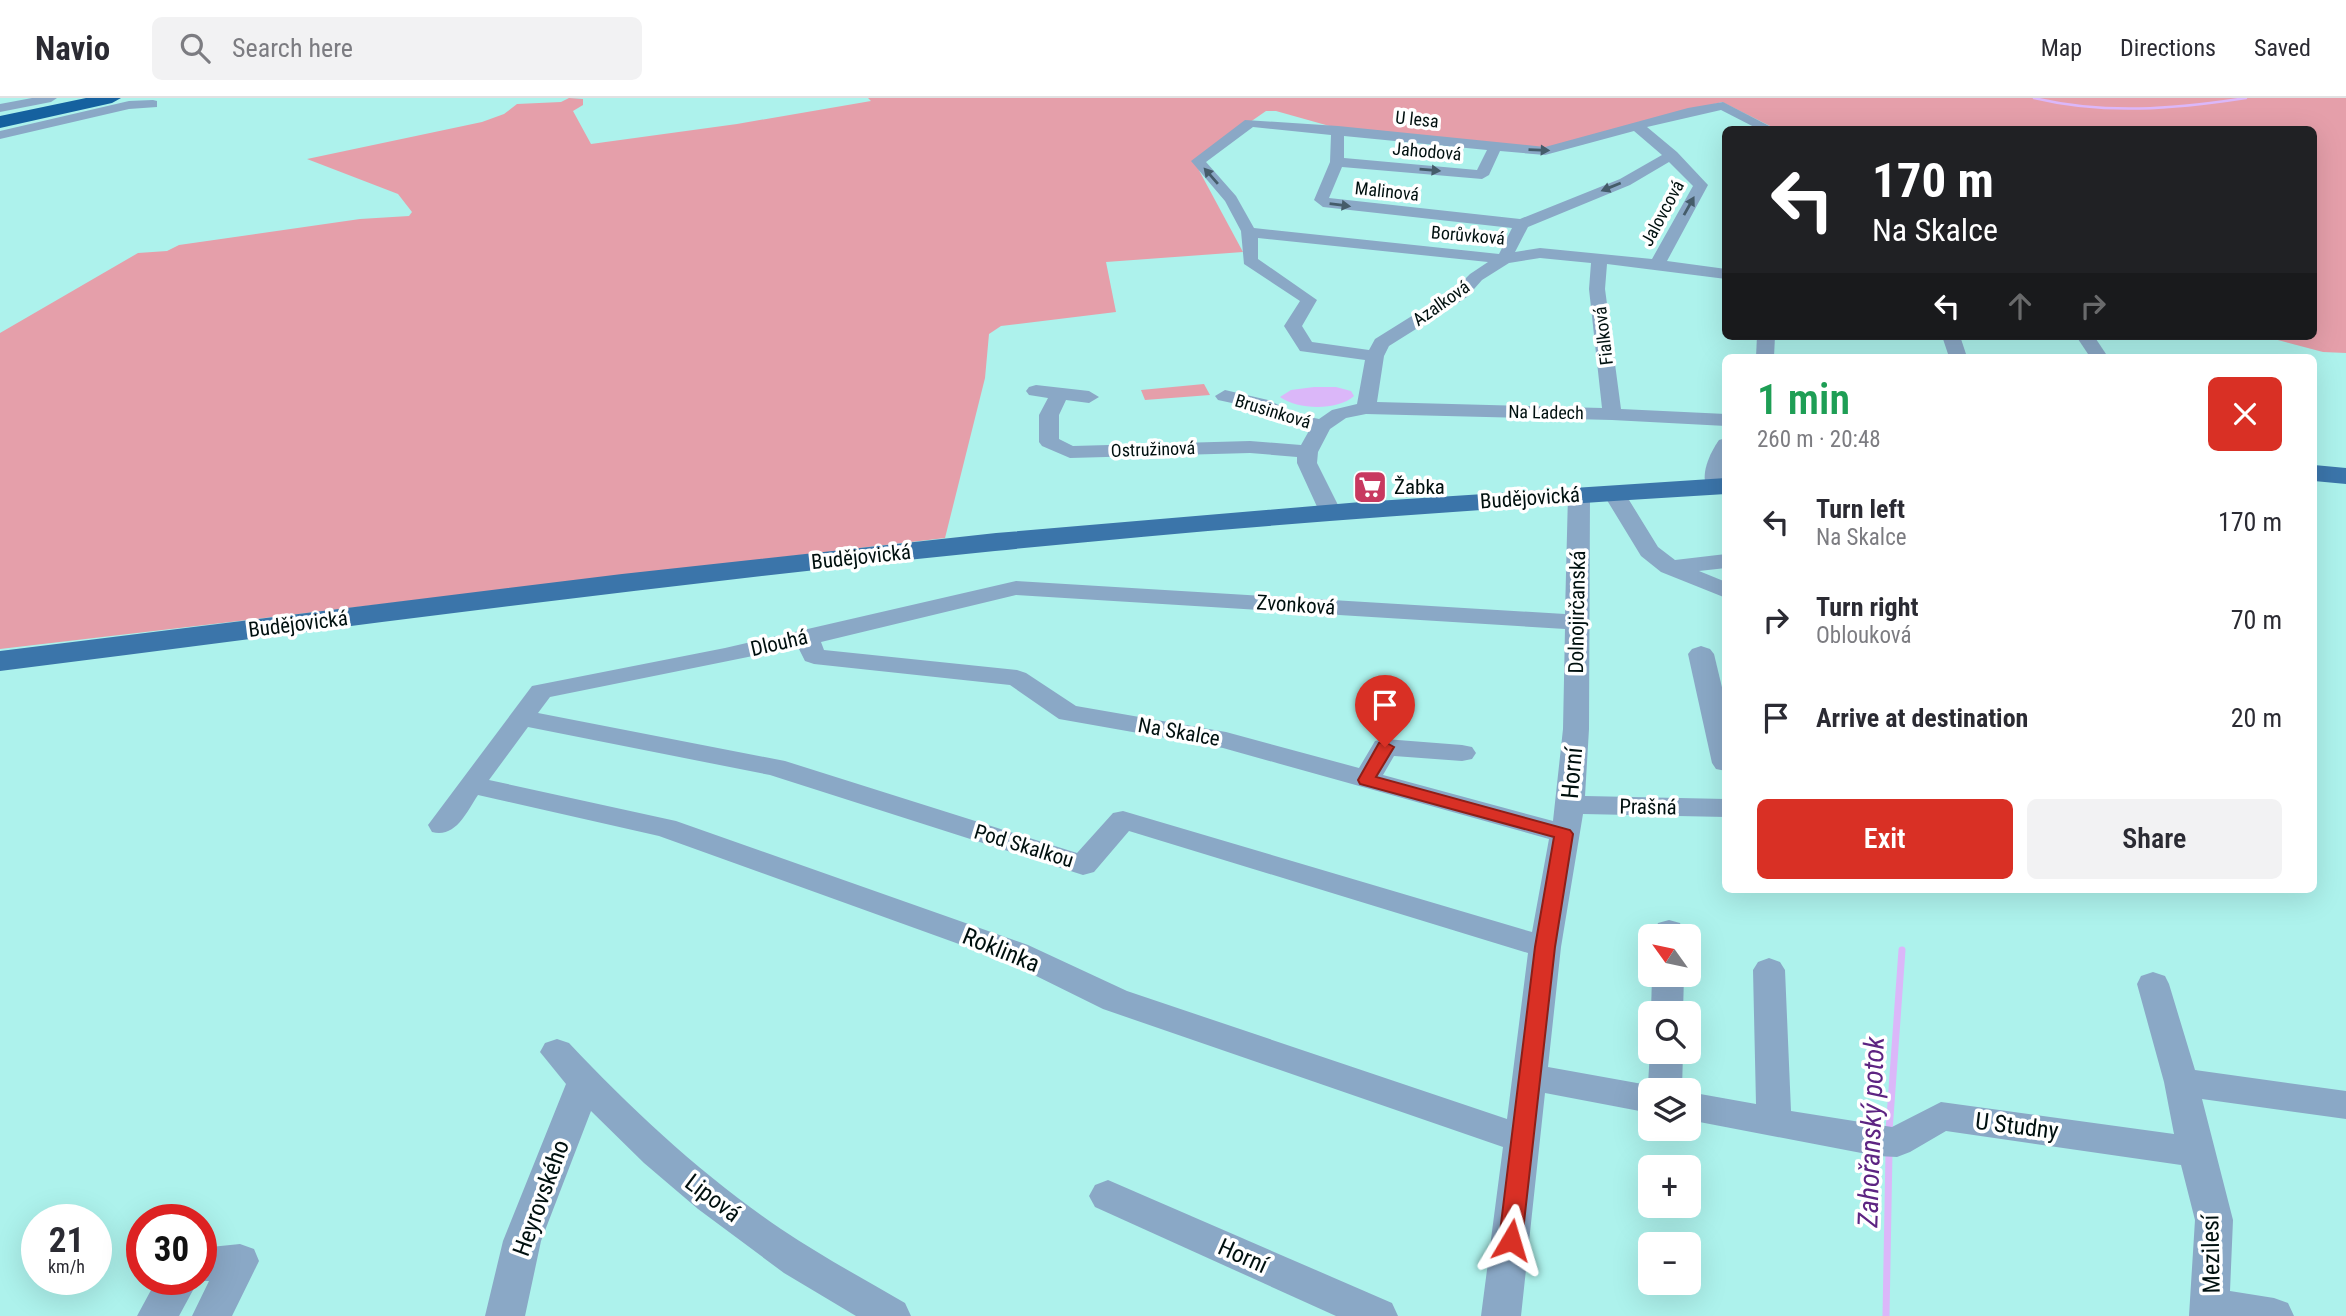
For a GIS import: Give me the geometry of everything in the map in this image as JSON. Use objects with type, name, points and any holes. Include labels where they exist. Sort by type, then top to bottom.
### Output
[{"type":"highway","points":[[0,120],[92,98]]},
{"type":"highway","points":[[0,120],[112,98]]},
{"type":"main road","points":[[2317,474],[2346,476]]},
{"type":"main road","name":"Budějovická","points":[[0,661],[630,583],[992,543],[1330,511],[1721,486]]},
{"type":"street","points":[[0,108],[51,98]]},
{"type":"street","points":[[0,135],[129,105],[153,104]]},
{"type":"street","name":"U lesa","points":[[1248,232],[1231,199],[1198,161],[1250,123],[1545,151],[1692,111],[1726,105],[1764,126]]},
{"type":"street","name":"Jalovcová","points":[[1635,126],[1672,155],[1701,185],[1657,264]]},
{"type":"street","name":"Malinová","points":[[1338,130],[1337,162],[1321,200],[1328,204],[1522,224]]},
{"type":"street","name":"Jahodová","points":[[1337,162],[1482,175],[1496,146]]},
{"type":"street","points":[[1522,224],[1625,182],[1672,155]]},
{"type":"street","name":"Azalková","points":[[1375,356],[1381,343],[1461,293],[1476,277],[1504,259],[1522,224]]},
{"type":"street","points":[[1248,232],[1250,261],[1309,300],[1293,326],[1306,347],[1375,356],[1366,408],[1339,414],[1322,426],[1308,452],[1307,463],[1330,511]]},
{"type":"street","name":"Borůvková","points":[[1248,232],[1504,259],[1540,253],[1600,258],[1722,273]]},
{"type":"street","name":"Fialková","points":[[1600,258],[1597,289],[1612,414]]},
{"type":"street","points":[[1036,391],[1089,397]]},
{"type":"street","name":"Ostružinová","points":[[1059,395],[1049,415],[1049,442],[1070,452],[1250,447],[1308,452]]},
{"type":"street","name":"Brusinková","points":[[1224,396],[1261,404],[1293,419],[1322,426]]},
{"type":"street","name":"Na Ladech","points":[[1366,408],[1612,414],[1722,420]]},
{"type":"street","points":[[1721,486],[1718,456],[1722,450]]},
{"type":"street","points":[[1613,492],[1649,551],[1669,568],[1722,589]]},
{"type":"street","name":"Dolnojirčanská","points":[[1576,729],[1579,494]]},
{"type":"street","points":[[1669,568],[1722,561]]},
{"type":"street","name":"Zvonková","points":[[1016,588],[1577,622]]},
{"type":"street","name":"Dlouhá","points":[[520,719],[541,691],[633,675],[900,617],[1016,588]]},
{"type":"street","name":"Na Skalce","points":[[806,637],[814,656],[1017,678],[1068,713],[1226,740],[1366,780],[1567,820]]},
{"type":"street","points":[[1701,654],[1722,746]]},
{"type":"street","points":[[442,825],[520,719]]},
{"type":"street","name":"Pod Skalkou","points":[[520,719],[775,767],[1083,865],[1123,820],[1545,947]]},
{"type":"street","name":"Horní","points":[[1501,1316],[1545,947],[1567,820],[1576,729]]},
{"type":"street","points":[[1366,780],[1385,747],[1462,753]]},
{"type":"street","name":"Roklinka","points":[[471,785],[666,828],[1017,953],[1115,1000],[1523,1139]]},
{"type":"street","name":"Prašná","points":[[1567,820],[1722,808]]},
{"type":"street","points":[[1769,970],[1774,1122]]},
{"type":"street","points":[[2153,984],[2181,1082],[2196,1152]]},
{"type":"street","name":"Lipová","points":[[557,1052],[584,1082],[676,1170],[758,1234],[891,1316]]},
{"type":"street","points":[[1531,1077],[1638,1097]]},
{"type":"street","name":"Heyrovského","points":[[505,1316],[523,1241],[584,1082]]},
{"type":"street","points":[[2181,1082],[2346,1105]]},
{"type":"street","name":"U Studny","points":[[1701,1108],[1887,1141],[1941,1116],[2196,1152]]},
{"type":"street","name":"Mezilesí","points":[[2196,1152],[2214,1220],[2210,1311]]},
{"type":"street","name":"Horní","points":[[1108,1196],[1378,1316]]},
{"type":"street","points":[[212,1316],[240,1261],[217,1263]]},
{"type":"street","points":[[157,1316],[169,1295]]},
{"type":"street","points":[[2210,1311],[2274,1316]]},
{"type":"shaded area","points":[[569,98],[583,99],[583,105],[573,111],[591,144],[737,124],[871,101],[868,98],[2346,98],[2346,353],[2323,352],[2278,340],[2317,340],[2317,126],[1770,126],[1722,102],[1546,149],[1333,127],[1276,111],[1266,111],[1194,161],[1243,252],[1106,262],[1116,312],[1001,326],[989,334],[985,378],[945,538],[0,649],[0,333],[138,253],[167,251],[179,245],[360,219],[409,216],[412,212],[398,194],[307,159],[482,122],[504,114],[517,104],[561,102]]},
{"type":"shaded area","points":[[1204,384],[1210,395],[1145,400],[1141,390]]},
{"type":"shaded area","points":[[1336,387],[1351,391],[1354,396],[1338,404],[1317,407],[1297,404],[1280,397],[1291,390]]},
{"type":"waterway","points":[[2034,98],[2087,107],[2113,108],[2166,107],[2246,98]]},
{"type":"waterway","name":"Zahořanský potok","points":[[1889,1131],[1902,950]]},
{"type":"waterway","name":"Zahořanský potok","points":[[1886,1316],[1889,1152]]},
{"type":"place","name":"Žabka","points":[[1370,487]]},
{"type":"route","points":[[1385,747],[1366,780],[1564,834],[1545,947],[1511,1240]]}]
